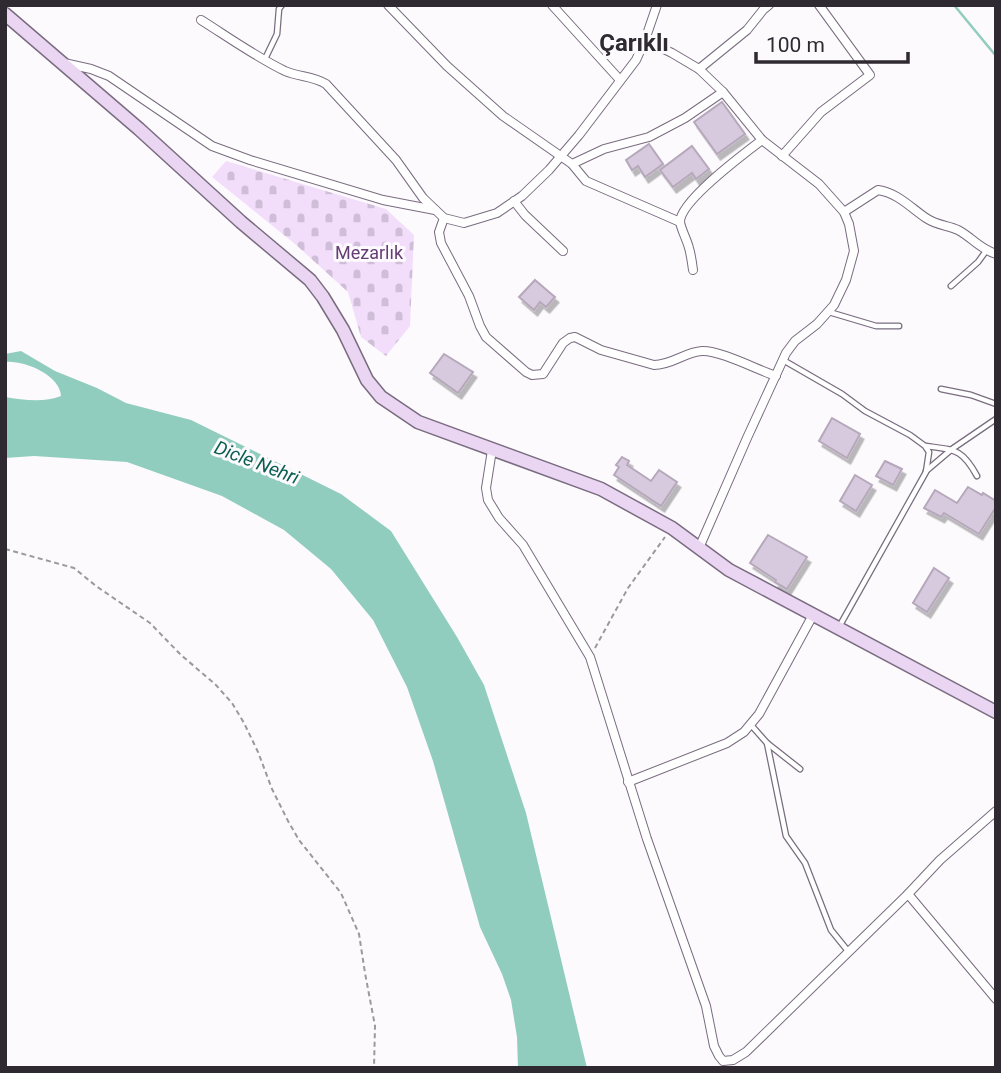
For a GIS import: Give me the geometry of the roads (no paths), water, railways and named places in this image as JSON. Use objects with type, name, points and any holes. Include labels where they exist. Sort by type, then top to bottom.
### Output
[{"type":"street","points":[[388,5],[447,66],[503,116],[572,164],[586,181],[680,222],[691,252],[693,270]]},
{"type":"street","points":[[552,5],[620,80]]},
{"type":"street","points":[[201,20],[264,60],[295,76],[317,79],[326,84],[397,160],[423,198],[444,218],[464,223],[497,213],[549,170],[636,60],[657,5]]},
{"type":"street","points":[[699,69],[747,30],[769,5]]},
{"type":"street","points":[[782,156],[821,112],[870,75],[819,5]]},
{"type":"street","points":[[6,15],[310,280],[343,330],[367,380],[381,397],[418,422],[601,489],[672,528],[729,570],[996,712]]},
{"type":"street","points":[[645,40],[699,69],[723,92],[762,141],[818,184],[844,212],[854,251],[846,280],[834,305],[817,324],[795,341],[783,360],[699,548]]},
{"type":"street","points":[[61,62],[109,76],[212,146],[383,200],[435,209]]},
{"type":"street","points":[[572,164],[604,149],[649,137],[685,118],[723,92]]},
{"type":"street","points":[[680,222],[698,195],[762,141]]},
{"type":"street","points":[[844,212],[878,190],[888,192],[929,220],[943,227],[954,228],[981,248],[996,254]]},
{"type":"street","points":[[514,201],[563,251]]},
{"type":"street","points":[[444,218],[439,232],[441,243],[469,296],[486,337],[532,375],[543,374],[563,342],[575,337],[601,350],[654,365],[664,365],[704,351],[776,376]]},
{"type":"street","points":[[492,450],[486,488],[488,500],[499,518],[523,545],[590,657],[628,782],[706,1006],[714,1046],[723,1062],[747,1052],[940,860],[996,811]]},
{"type":"street","points":[[628,782],[727,743],[744,732],[759,714],[813,615]]},
{"type":"street","points":[[908,894],[996,999]]},
{"type":"lane","points":[[264,60],[276,34],[279,9],[282,5]]},
{"type":"lane","points":[[951,286],[987,250]]},
{"type":"lane","points":[[828,312],[876,326],[899,326]]},
{"type":"lane","points":[[783,360],[925,446],[929,452],[926,472]]},
{"type":"lane","points":[[941,390],[971,395],[996,404]]},
{"type":"lane","points":[[838,628],[926,472],[952,449],[996,419]]},
{"type":"lane","points":[[925,446],[952,449],[962,455],[977,476]]},
{"type":"lane","points":[[750,724],[767,743],[800,769]]},
{"type":"lane","points":[[767,743],[786,836],[806,863],[831,930],[848,952]]},
{"type":"water","name":"Dicle Nehri","points":[[21,351],[55,371],[126,403],[191,420],[341,494],[391,531],[484,685],[526,813],[587,1068],[518,1068],[517,1037],[511,1000],[480,927],[433,761],[407,687],[373,620],[331,569],[284,530],[222,496],[127,462],[34,456],[5,458],[5,397],[41,400],[61,396],[59,388],[40,370],[5,362],[5,354]]},
{"type":"waterway","points":[[954,5],[996,56]]},
{"type":"district","name":"Çarıklı","points":[[634,43]]},
{"type":"park label","name":"Mezarlık","points":[[369,253]]}]
